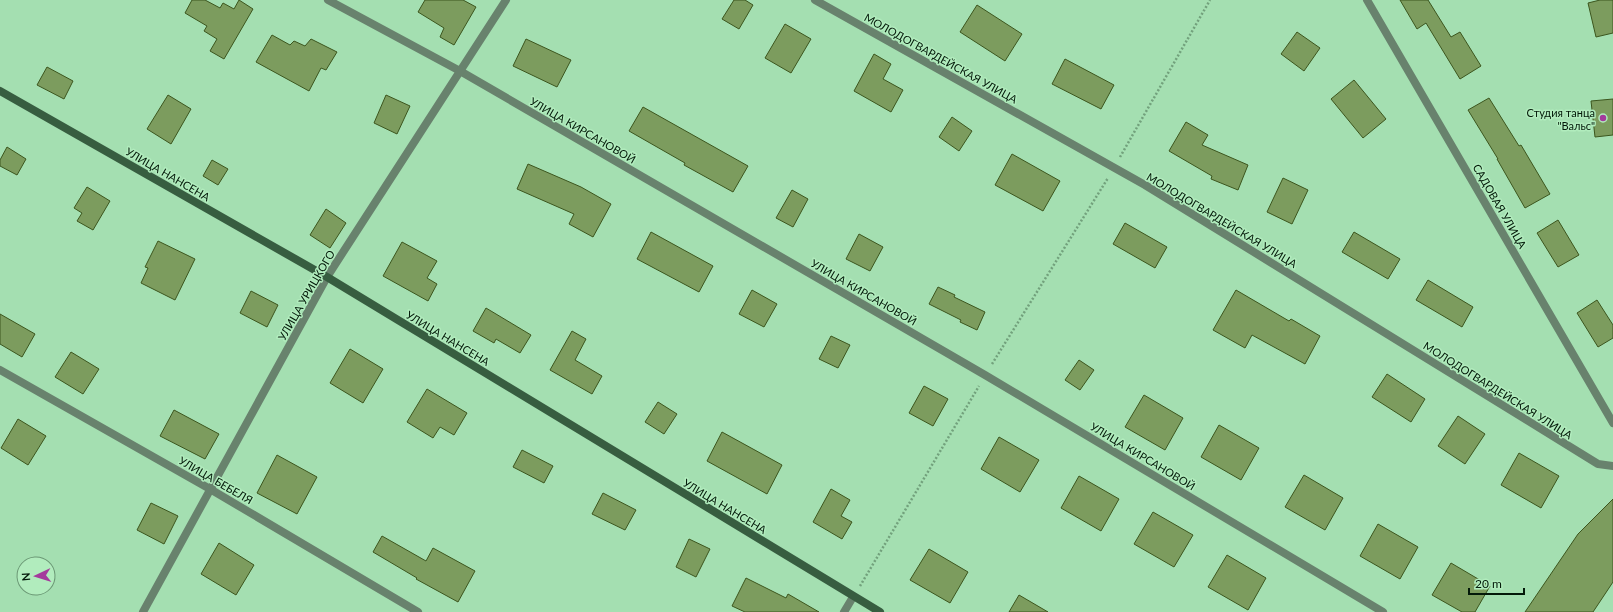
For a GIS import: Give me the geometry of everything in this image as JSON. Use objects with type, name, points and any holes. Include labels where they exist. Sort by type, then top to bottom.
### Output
[{"type":"main road","name":"УЛИЦА НАНСЕНА","points":[[0,91],[327,277],[880,612]]},
{"type":"street","name":"УЛИЦА КИРСАНОВОЙ","points":[[328,0],[460,71],[985,375],[1383,612]]},
{"type":"street","name":"УЛИЦА УРИЦКОГО","points":[[143,612],[327,277],[506,0]]},
{"type":"street","name":"МОЛОДОГВАРДЕЙСКАЯ УЛИЦА","points":[[815,0],[1158,194],[1598,464],[1613,466]]},
{"type":"street","name":"САДОВАЯ УЛИЦА","points":[[1367,0],[1613,423]]},
{"type":"street","name":"УЛИЦА БЕБЕЛЯ","points":[[0,370],[210,489],[418,612]]},
{"type":"street","points":[[844,612],[853,596]]},
{"type":"path","points":[[853,596],[985,375],[1114,168],[1210,0]]},
{"type":"building","points":[[192,0],[205,0],[220,8],[223,3],[234,9],[239,0],[253,9],[224,59],[210,51],[217,39],[204,31],[207,26],[185,13]]},
{"type":"building","points":[[425,0],[463,0],[476,7],[454,45],[440,37],[444,28],[418,12]]},
{"type":"building","points":[[734,0],[745,0],[753,5],[739,29],[722,19]]},
{"type":"building","points":[[1400,0],[1428,0],[1451,37],[1460,32],[1481,66],[1460,79],[1426,23],[1417,29]]},
{"type":"building","points":[[1600,0],[1613,0],[1613,33],[1596,37],[1588,3]]},
{"type":"building","points":[[977,5],[1022,34],[1005,61],[960,32]]},
{"type":"building","points":[[785,24],[811,39],[791,73],[765,58]]},
{"type":"building","points":[[1297,32],[1320,48],[1304,71],[1281,54]]},
{"type":"building","points":[[272,35],[290,45],[294,41],[305,46],[311,39],[337,52],[326,70],[321,68],[309,91],[256,62]]},
{"type":"building","points":[[526,39],[571,60],[557,87],[513,66]]},
{"type":"building","points":[[874,54],[891,64],[883,79],[903,90],[891,112],[854,91]]},
{"type":"building","points":[[1065,59],[1114,85],[1101,109],[1052,84]]},
{"type":"building","points":[[47,67],[73,81],[64,99],[37,85]]},
{"type":"building","points":[[1354,80],[1386,119],[1363,138],[1331,99]]},
{"type":"building","points":[[168,95],[191,109],[171,144],[147,129]]},
{"type":"building","points":[[386,95],[410,106],[397,134],[374,123]]},
{"type":"building","points":[[1489,98],[1519,146],[1521,145],[1550,194],[1525,208],[1498,159],[1468,110]]},
{"type":"building","name":"Студия танца \"Вальс\"","points":[[1613,99],[1613,135],[1595,137],[1591,101]]},
{"type":"building","points":[[643,107],[748,166],[733,192],[684,165],[685,163],[629,131]]},
{"type":"building","points":[[952,117],[972,131],[959,151],[939,137]]},
{"type":"building","points":[[1186,122],[1208,135],[1202,145],[1248,165],[1238,190],[1211,179],[1212,176],[1169,151]]},
{"type":"building","points":[[7,147],[26,159],[17,175],[0,166],[0,160]]},
{"type":"building","points":[[1012,154],[1060,181],[1043,211],[995,185]]},
{"type":"building","points":[[212,160],[228,169],[218,185],[203,176]]},
{"type":"building","points":[[528,164],[581,187],[611,204],[593,237],[569,224],[574,214],[517,189]]},
{"type":"building","points":[[1283,178],[1308,190],[1292,224],[1267,212]]},
{"type":"building","points":[[87,187],[110,201],[93,230],[77,221],[82,213],[74,208]]},
{"type":"building","points":[[792,190],[808,199],[793,227],[776,218]]},
{"type":"building","points":[[326,209],[346,223],[330,248],[310,235]]},
{"type":"building","points":[[1558,220],[1579,255],[1558,267],[1537,233]]},
{"type":"building","points":[[1125,223],[1167,247],[1155,268],[1113,244]]},
{"type":"building","points":[[651,232],[713,266],[699,292],[637,259]]},
{"type":"building","points":[[1354,232],[1400,259],[1388,279],[1342,252]]},
{"type":"building","points":[[859,234],[883,247],[870,271],[846,259]]},
{"type":"building","points":[[158,241],[195,259],[175,300],[141,283],[148,268],[145,267]]},
{"type":"building","points":[[402,242],[437,261],[427,278],[437,284],[428,301],[383,276]]},
{"type":"building","points":[[1428,280],[1473,307],[1462,327],[1416,300]]},
{"type":"building","points":[[938,287],[955,295],[954,297],[985,312],[977,330],[929,304]]},
{"type":"building","points":[[752,290],[777,304],[764,327],[739,314]]},
{"type":"building","points":[[1236,290],[1289,321],[1291,319],[1320,336],[1305,364],[1252,335],[1245,348],[1213,330]]},
{"type":"building","points":[[251,291],[278,305],[267,327],[240,313]]},
{"type":"building","points":[[1597,300],[1613,325],[1613,338],[1598,347],[1577,313]]},
{"type":"building","points":[[486,308],[531,335],[520,353],[496,339],[494,343],[473,331]]},
{"type":"building","points":[[0,314],[35,334],[22,357],[0,344]]},
{"type":"building","points":[[572,331],[586,339],[575,360],[602,376],[592,394],[550,370]]},
{"type":"building","points":[[831,336],[850,345],[838,368],[819,359]]},
{"type":"building","points":[[350,349],[383,369],[363,403],[330,383]]},
{"type":"building","points":[[71,352],[99,369],[83,394],[55,377]]},
{"type":"building","points":[[1079,360],[1094,370],[1080,390],[1065,380]]},
{"type":"building","points":[[1387,374],[1425,399],[1411,422],[1372,397]]},
{"type":"building","points":[[924,386],[948,399],[933,426],[909,413]]},
{"type":"building","points":[[427,389],[467,413],[454,435],[440,427],[433,438],[407,422]]},
{"type":"building","points":[[1144,395],[1183,418],[1165,450],[1125,427]]},
{"type":"building","points":[[658,402],[677,414],[664,434],[645,422]]},
{"type":"building","points":[[174,410],[219,434],[205,459],[160,436]]},
{"type":"building","points":[[1458,416],[1485,434],[1465,464],[1438,446]]},
{"type":"building","points":[[18,419],[46,436],[28,465],[1,448]]},
{"type":"building","points":[[1219,425],[1259,448],[1241,480],[1201,457]]},
{"type":"building","points":[[722,432],[782,465],[767,494],[707,461]]},
{"type":"building","points":[[999,437],[1039,460],[1020,492],[981,469]]},
{"type":"building","points":[[522,450],[553,466],[544,483],[513,467]]},
{"type":"building","points":[[1519,453],[1559,476],[1541,508],[1501,485]]},
{"type":"building","points":[[277,455],[317,477],[297,514],[257,493]]},
{"type":"building","points":[[1304,475],[1343,498],[1325,530],[1285,507]]},
{"type":"building","points":[[1079,476],[1119,499],[1101,531],[1061,508]]},
{"type":"building","points":[[831,489],[850,500],[841,516],[852,522],[842,539],[813,522]]},
{"type":"building","points":[[603,493],[636,510],[625,530],[592,514]]},
{"type":"building","points":[[1613,499],[1613,582],[1593,612],[1525,612],[1578,534]]},
{"type":"building","points":[[151,503],[178,516],[164,544],[137,530]]},
{"type":"building","points":[[1153,512],[1193,535],[1174,567],[1134,544]]},
{"type":"building","points":[[1378,524],[1418,547],[1400,579],[1360,556]]},
{"type":"building","points":[[382,536],[426,561],[433,548],[475,571],[458,602],[416,579],[417,578],[373,552]]},
{"type":"building","points":[[689,539],[710,549],[696,577],[676,567]]},
{"type":"building","points":[[219,543],[254,565],[236,595],[201,574]]},
{"type":"building","points":[[929,549],[968,572],[950,603],[910,580]]},
{"type":"building","points":[[1227,555],[1266,578],[1248,610],[1208,587]]},
{"type":"building","points":[[1451,563],[1490,586],[1475,612],[1462,612],[1432,595]]},
{"type":"building","points":[[746,578],[786,598],[788,594],[819,612],[745,612],[732,606]]},
{"type":"building","points":[[1019,595],[1048,612],[1009,612]]},
{"type":"place","name":"Студия танца \"Вальс\"","points":[[1603,118]]}]
